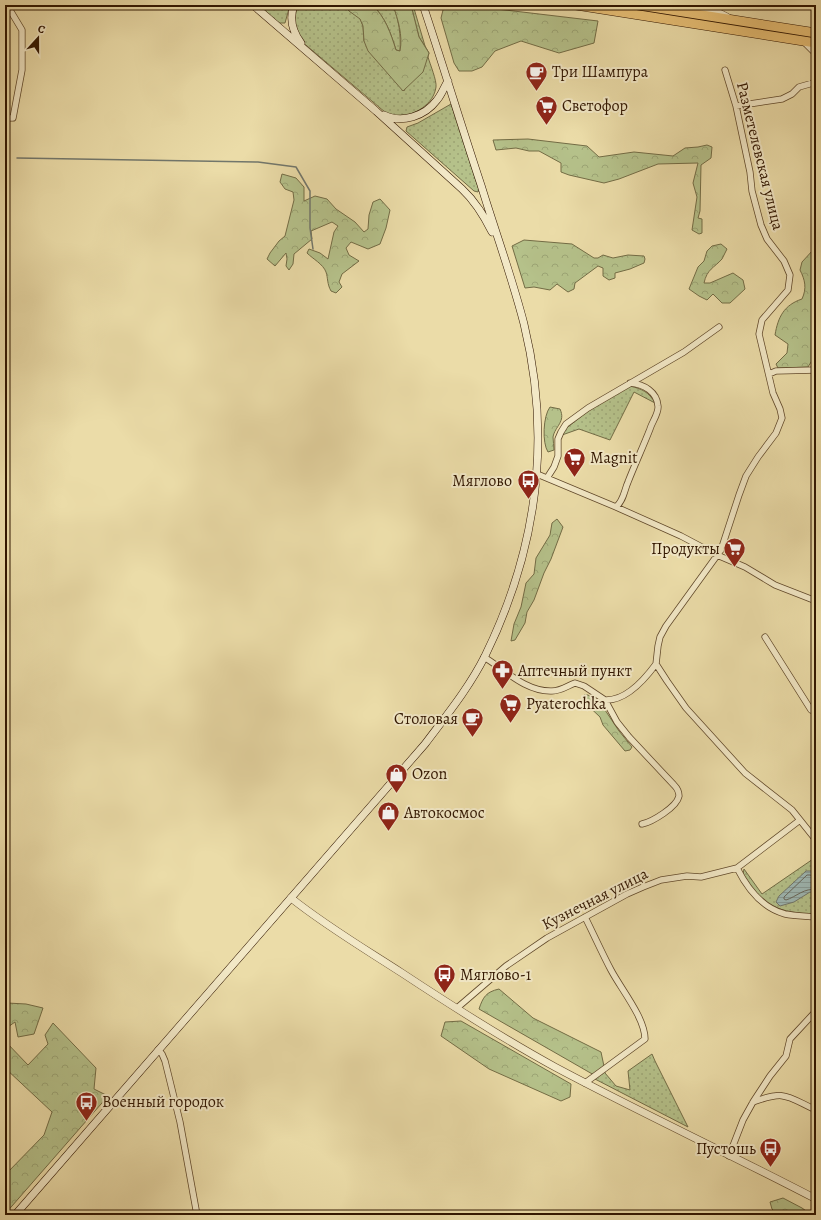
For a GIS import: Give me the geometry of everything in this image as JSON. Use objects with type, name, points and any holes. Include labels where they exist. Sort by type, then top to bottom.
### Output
[{"type":"highway","points":[[576,5],[816,42]]},
{"type":"highway","points":[[639,5],[729,18],[816,33]]},
{"type":"main road","points":[[253,5],[376,111],[472,199],[485,216],[492,232],[501,246]]},
{"type":"main road","points":[[294,5],[292,19],[294,31],[307,51]]},
{"type":"main road","points":[[15,1215],[425,744],[457,701],[484,657],[503,614],[519,571],[529,530],[537,474],[537,404],[532,368],[524,324],[501,246],[423,5]]},
{"type":"main road","points":[[678,5],[719,13],[729,18]]},
{"type":"main road","points":[[376,111],[388,118],[399,120],[418,115],[426,111],[437,101],[448,80]]},
{"type":"main road","points":[[291,898],[308,911],[504,1038],[585,1082],[816,1199]]},
{"type":"street","points":[[5,118],[13,118],[22,70],[23,49],[22,30],[7,5]]},
{"type":"street","points":[[802,40],[816,54]]},
{"type":"street","name":"Разметелевская улица","points":[[656,664],[659,641],[666,626],[721,550],[746,476],[776,433],[782,418],[773,393],[760,334],[762,320],[788,290],[790,275],[784,262],[767,238],[761,225],[752,191],[750,172],[736,106],[726,70]]},
{"type":"street","points":[[736,106],[782,99],[792,94],[799,87],[814,82],[816,78]]},
{"type":"street","points":[[547,478],[554,467],[558,456],[558,445],[561,432],[566,424],[588,408],[684,352],[719,326]]},
{"type":"street","points":[[769,374],[776,371],[816,370]]},
{"type":"street","points":[[616,507],[622,500],[626,485],[643,449],[658,410],[657,402],[651,391],[630,383]]},
{"type":"street","points":[[537,474],[682,536],[775,585],[816,601]]},
{"type":"street","points":[[765,637],[811,710],[816,712]]},
{"type":"street","points":[[484,657],[521,683],[529,686],[553,692],[564,689],[575,683],[584,686],[605,700],[617,722],[629,737],[678,790],[678,799],[673,806],[654,820],[642,824]]},
{"type":"street","points":[[605,700],[616,699],[634,688],[648,676],[656,664],[679,699],[722,748],[745,773],[792,810],[816,840]]},
{"type":"street","name":"Кузнечная улица","points":[[457,1008],[506,966],[547,938],[585,917],[643,886],[661,880],[681,877],[701,877],[737,868],[800,820]]},
{"type":"street","points":[[737,868],[751,891],[773,909],[788,914],[816,916]]},
{"type":"street","points":[[585,917],[612,971],[645,1030],[645,1039],[585,1082]]},
{"type":"street","points":[[729,1156],[743,1120],[753,1102],[770,1076],[786,1056],[790,1039],[816,1010]]},
{"type":"street","points":[[158,1050],[166,1061],[197,1215]]},
{"type":"street","points":[[753,1102],[772,1096],[786,1096],[816,1110]]},
{"type":"green space","points":[[258,5],[290,5],[285,23],[279,23]]},
{"type":"green space","points":[[298,5],[346,5],[349,11],[360,18],[363,26],[364,41],[404,91],[425,46],[429,53],[428,57],[436,84],[431,99],[422,108],[411,114],[399,116],[386,113],[300,40],[295,22]]},
{"type":"green space","points":[[346,5],[372,5],[377,9],[390,32],[396,50],[400,51],[400,33],[393,5],[411,5],[419,37],[429,53],[423,72],[403,91],[368,51],[364,41],[363,26],[360,19],[349,11]]},
{"type":"green space","points":[[372,5],[393,5],[399,28],[400,51],[396,50],[390,32],[381,14]]},
{"type":"green space","points":[[411,5],[413,5],[425,46],[419,37]]},
{"type":"green space","points":[[448,5],[463,5],[598,21],[594,43],[559,53],[521,41],[495,51],[482,67],[472,71],[459,71],[454,63],[441,18],[443,10]]},
{"type":"green space","points":[[451,104],[479,190],[478,192],[474,191],[406,131],[407,127],[418,123]]},
{"type":"green space","points":[[528,139],[587,146],[599,157],[634,152],[673,156],[685,148],[707,145],[712,147],[711,158],[701,165],[700,211],[698,218],[702,219],[702,233],[699,234],[692,230],[697,197],[693,183],[698,163],[658,164],[619,179],[604,183],[561,172],[561,163],[539,151],[529,151],[516,148],[496,150],[493,140]]},
{"type":"green space","points":[[282,174],[296,178],[304,187],[304,201],[315,196],[327,199],[336,209],[355,222],[364,232],[368,229],[369,215],[373,202],[380,199],[390,210],[386,228],[380,244],[368,249],[351,242],[346,248],[349,255],[359,261],[342,274],[339,282],[342,287],[336,293],[331,291],[325,269],[307,253],[309,249],[320,253],[328,259],[334,232],[338,226],[332,222],[311,231],[312,239],[294,254],[293,264],[289,270],[286,266],[286,253],[275,266],[267,259],[279,241],[285,236],[294,200],[293,192],[285,189],[280,182]]},
{"type":"green space","points":[[524,240],[572,244],[594,258],[598,258],[603,255],[613,258],[628,255],[644,256],[645,259],[644,263],[615,273],[615,278],[609,280],[603,276],[603,268],[598,266],[575,283],[574,289],[568,292],[557,284],[550,290],[534,287],[525,288],[512,246]]},
{"type":"green space","points":[[721,244],[727,249],[722,259],[709,272],[704,283],[710,283],[733,273],[743,280],[745,289],[730,303],[722,303],[713,294],[707,300],[689,289],[698,267],[704,261],[707,251],[712,246]]},
{"type":"green space","points":[[813,250],[816,250],[816,354],[808,367],[778,368],[776,364],[787,353],[788,344],[775,335],[778,323],[786,308],[802,299],[805,284],[800,270],[802,262]]},
{"type":"green space","points":[[630,386],[645,392],[655,403],[634,392],[610,440],[579,429],[562,435],[564,430],[588,411]]},
{"type":"green space","points":[[550,407],[560,409],[562,417],[553,437],[554,450],[548,452],[546,448],[544,430],[546,417]]},
{"type":"green space","points":[[557,519],[563,527],[551,559],[534,600],[527,612],[525,623],[515,640],[511,641],[514,624],[521,607],[526,583],[534,574],[536,558],[550,535],[552,523]]},
{"type":"green space","points":[[584,695],[588,695],[601,704],[632,747],[630,750],[625,751],[603,725],[600,717],[582,700]]},
{"type":"green space","points":[[816,857],[816,915],[791,912],[773,906],[758,895],[743,874],[744,869],[762,894]]},
{"type":"green space","points":[[499,989],[533,1018],[601,1052],[605,1071],[594,1075],[479,1009],[482,1001],[488,993]]},
{"type":"green space","points":[[5,1001],[7,1003],[26,1004],[43,1008],[34,1034],[18,1037],[15,1022],[5,1029]]},
{"type":"green space","points":[[461,1021],[571,1084],[570,1097],[561,1101],[489,1069],[441,1036],[445,1022]]},
{"type":"green space","points":[[53,1023],[96,1068],[94,1089],[108,1096],[5,1214],[5,1175],[44,1135],[52,1112],[5,1068],[5,1041],[28,1065],[48,1044],[45,1035]]},
{"type":"green space","points":[[652,1054],[688,1127],[593,1078],[605,1071],[616,1086],[630,1090],[628,1071]]},
{"type":"green space","points":[[783,1198],[812,1215],[778,1215],[772,1209],[770,1202]]},
{"type":"water","points":[[806,871],[813,871],[816,877],[816,894],[810,892],[794,902],[780,906],[776,902],[779,896]]},
{"type":"waterway","points":[[17,158],[258,162],[296,167],[310,191],[310,228],[313,249]]},
{"type":"place","name":"Три Шампура","points":[[536,92]]},
{"type":"place","name":"Светофор","points":[[547,126]]},
{"type":"place","name":"Magnit","points":[[574,478]]},
{"type":"place","name":"Мяглово","points":[[528,500]]},
{"type":"place","name":"Продукты","points":[[735,568]]},
{"type":"place","name":"Аптечный пункт","points":[[503,690]]},
{"type":"place","name":"Pyaterochka","points":[[510,724]]},
{"type":"place","name":"Столовая","points":[[473,738]]},
{"type":"place","name":"Ozon","points":[[397,794]]},
{"type":"place","name":"Автокосмос","points":[[389,832]]},
{"type":"place","name":"Мяглово-1","points":[[445,994]]},
{"type":"place","name":"Военный городок","points":[[87,1122]]},
{"type":"place","name":"Пустошь","points":[[771,1168]]}]
